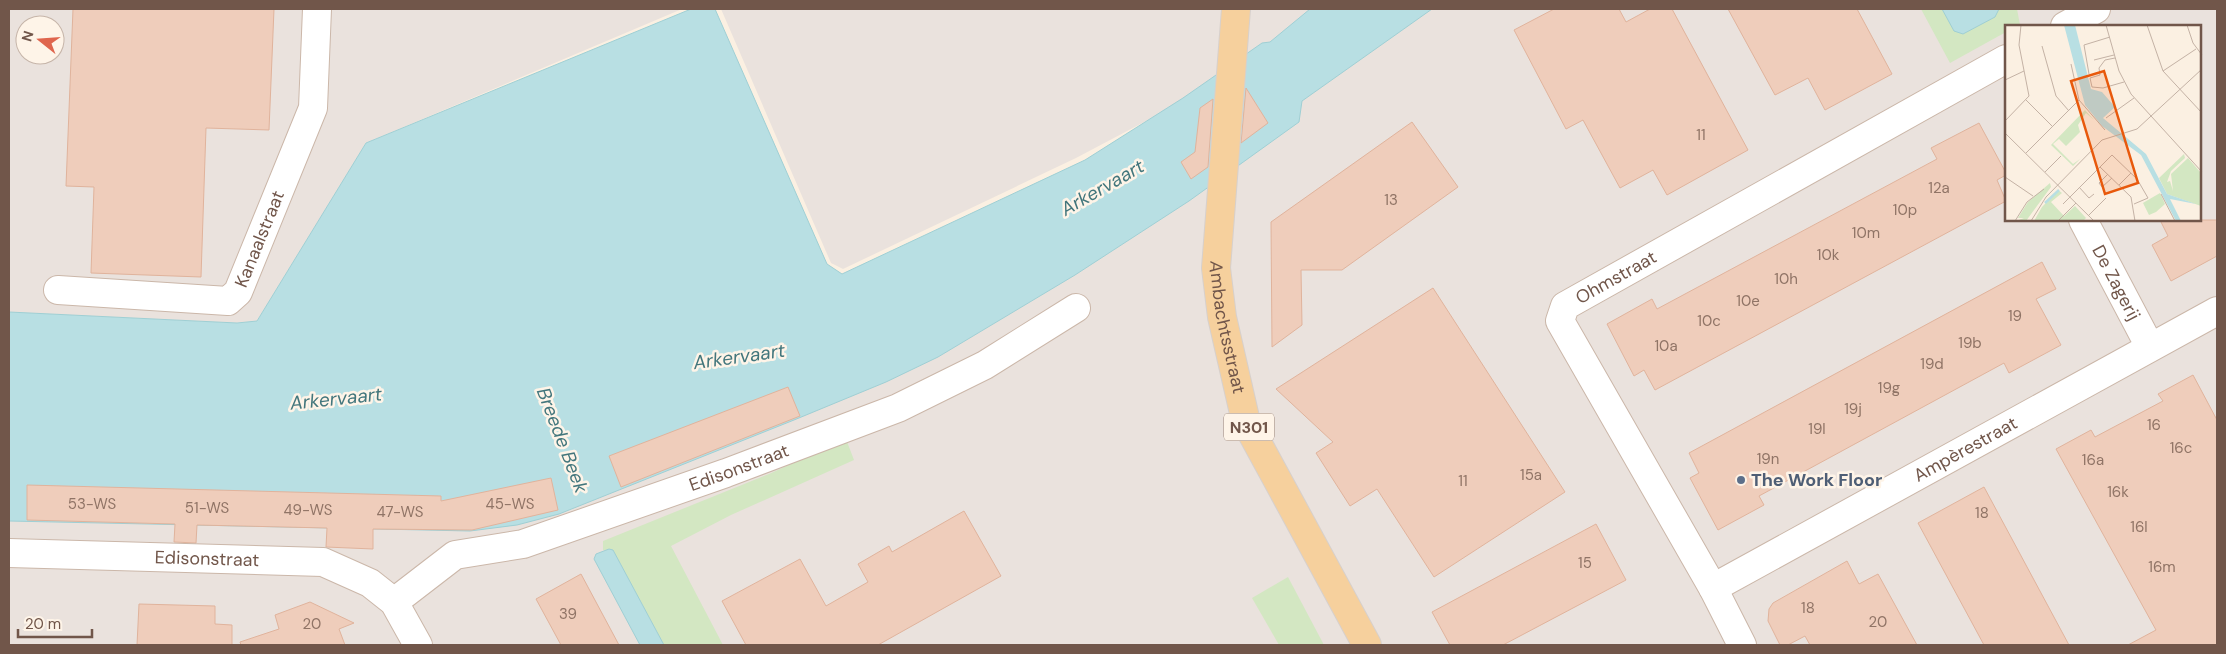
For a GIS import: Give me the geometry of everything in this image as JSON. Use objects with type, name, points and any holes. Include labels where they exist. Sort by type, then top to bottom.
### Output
[{"type":"main road","name":"Ambachtsstraat","points":[[1236,9],[1221,182],[1216,268],[1222,317],[1246,422],[1367,645]]},
{"type":"street","name":"Kanaalstraat","points":[[58,290],[228,301],[238,292],[313,108],[318,9]]},
{"type":"street","points":[[2067,25],[2096,9]]},
{"type":"street","name":"Ohmstraat","points":[[1742,645],[1712,588],[1560,321],[1564,306],[2004,65]]},
{"type":"street","name":"De Zagerij","points":[[2084,221],[2150,347]]},
{"type":"street","name":"Edisonstraat","points":[[394,602],[455,555],[523,544],[726,473],[898,408],[984,365],[1076,308]]},
{"type":"street","name":"Ampèrestraat","points":[[1712,588],[2217,311]]},
{"type":"street","name":"Edisonstraat","points":[[9,553],[324,562],[370,583],[394,602],[418,645]]},
{"type":"shaded area","points":[[9,9],[682,9],[366,143],[257,321],[237,323],[9,312]]},
{"type":"shaded area","name":"Arkervaart","points":[[721,9],[1316,9],[1237,66],[1406,9],[2217,9],[2217,645],[9,645],[9,476],[564,486],[1201,92],[1076,158],[843,269],[831,263]]},
{"type":"green space","points":[[1921,9],[2017,9],[2020,25],[2005,25],[2005,33],[1950,63]]},
{"type":"green space","points":[[846,439],[854,460],[731,515],[671,546],[723,645],[664,645],[613,551],[603,550],[603,541],[769,474]]},
{"type":"green space","points":[[1288,577],[1324,645],[1279,645],[1252,598]]},
{"type":"water","name":"Breede Beek","points":[[691,9],[715,9],[827,264],[842,274],[1085,160],[1183,98],[1262,43],[1270,42],[1310,9],[1432,9],[1302,101],[1299,122],[1189,201],[1075,275],[938,357],[886,382],[559,514],[517,525],[470,531],[9,521],[9,312],[237,323],[257,321],[366,143]]},
{"type":"water","points":[[1942,9],[1999,9],[1995,17],[1963,34],[1954,31]]},
{"type":"water","points":[[609,549],[613,550],[664,645],[640,645],[594,559],[596,554]]},
{"type":"building","points":[[73,9],[274,9],[269,130],[206,128],[201,277],[91,273],[94,187],[66,186]]},
{"type":"building","points":[[1554,9],[1619,9],[1626,22],[1650,9],[1672,9],[1748,150],[1667,195],[1653,170],[1620,188],[1583,120],[1566,129],[1514,30]]},
{"type":"building","points":[[1728,9],[1857,9],[1892,74],[1825,110],[1808,78],[1775,95]]},
{"type":"building","points":[[1246,88],[1268,123],[1241,143]]},
{"type":"building","points":[[1213,99],[1208,167],[1191,179],[1181,162],[1195,152],[1200,108]]},
{"type":"building","points":[[1412,122],[1458,187],[1342,270],[1301,270],[1302,325],[1272,347],[1271,222]]},
{"type":"building","points":[[1979,123],[2005,171],[2005,176],[1997,180],[2005,202],[1655,390],[1644,370],[1634,376],[1607,324],[1652,299],[1657,309],[1937,159],[1931,148]]},
{"type":"building","points":[[2217,220],[2217,256],[2171,281],[2152,245],[2168,236],[2160,221]]},
{"type":"building","points":[[2042,262],[2056,289],[2036,299],[2061,345],[2009,373],[2004,363],[1759,496],[1764,505],[1718,530],[1690,478],[1699,473],[1689,453]]},
{"type":"building","points":[[1433,288],[1565,492],[1434,577],[1377,489],[1350,506],[1316,453],[1333,442],[1276,389]]},
{"type":"building","points":[[2193,375],[2217,420],[2217,645],[2128,645],[2156,630],[2056,449],[2091,430],[2095,437],[2163,401],[2158,394]]},
{"type":"building","points":[[788,387],[800,416],[621,487],[609,456]]},
{"type":"building","points":[[551,478],[558,510],[472,530],[373,529],[373,549],[326,547],[327,528],[197,525],[196,543],[174,542],[175,524],[27,520],[27,485],[441,496],[441,501]]},
{"type":"building","points":[[1984,487],[2069,645],[1984,645],[1918,523]]},
{"type":"building","points":[[964,511],[1001,576],[878,645],[746,645],[722,601],[800,559],[826,606],[868,582],[858,564],[889,546],[892,552]]},
{"type":"building","points":[[1596,524],[1626,580],[1503,645],[1450,645],[1432,612]]},
{"type":"building","points":[[1847,561],[1859,584],[1878,574],[1917,645],[1810,645],[1805,636],[1788,645],[1780,645],[1768,621],[1769,609],[1773,603]]},
{"type":"building","points":[[581,574],[619,645],[561,645],[536,599]]},
{"type":"building","points":[[310,602],[354,623],[339,629],[345,645],[241,645],[240,642],[279,629],[275,615]]},
{"type":"building","points":[[139,604],[215,606],[215,624],[232,625],[232,645],[137,645]]},
{"type":"place","name":"The Work Floor","points":[[1741,480]]}]
